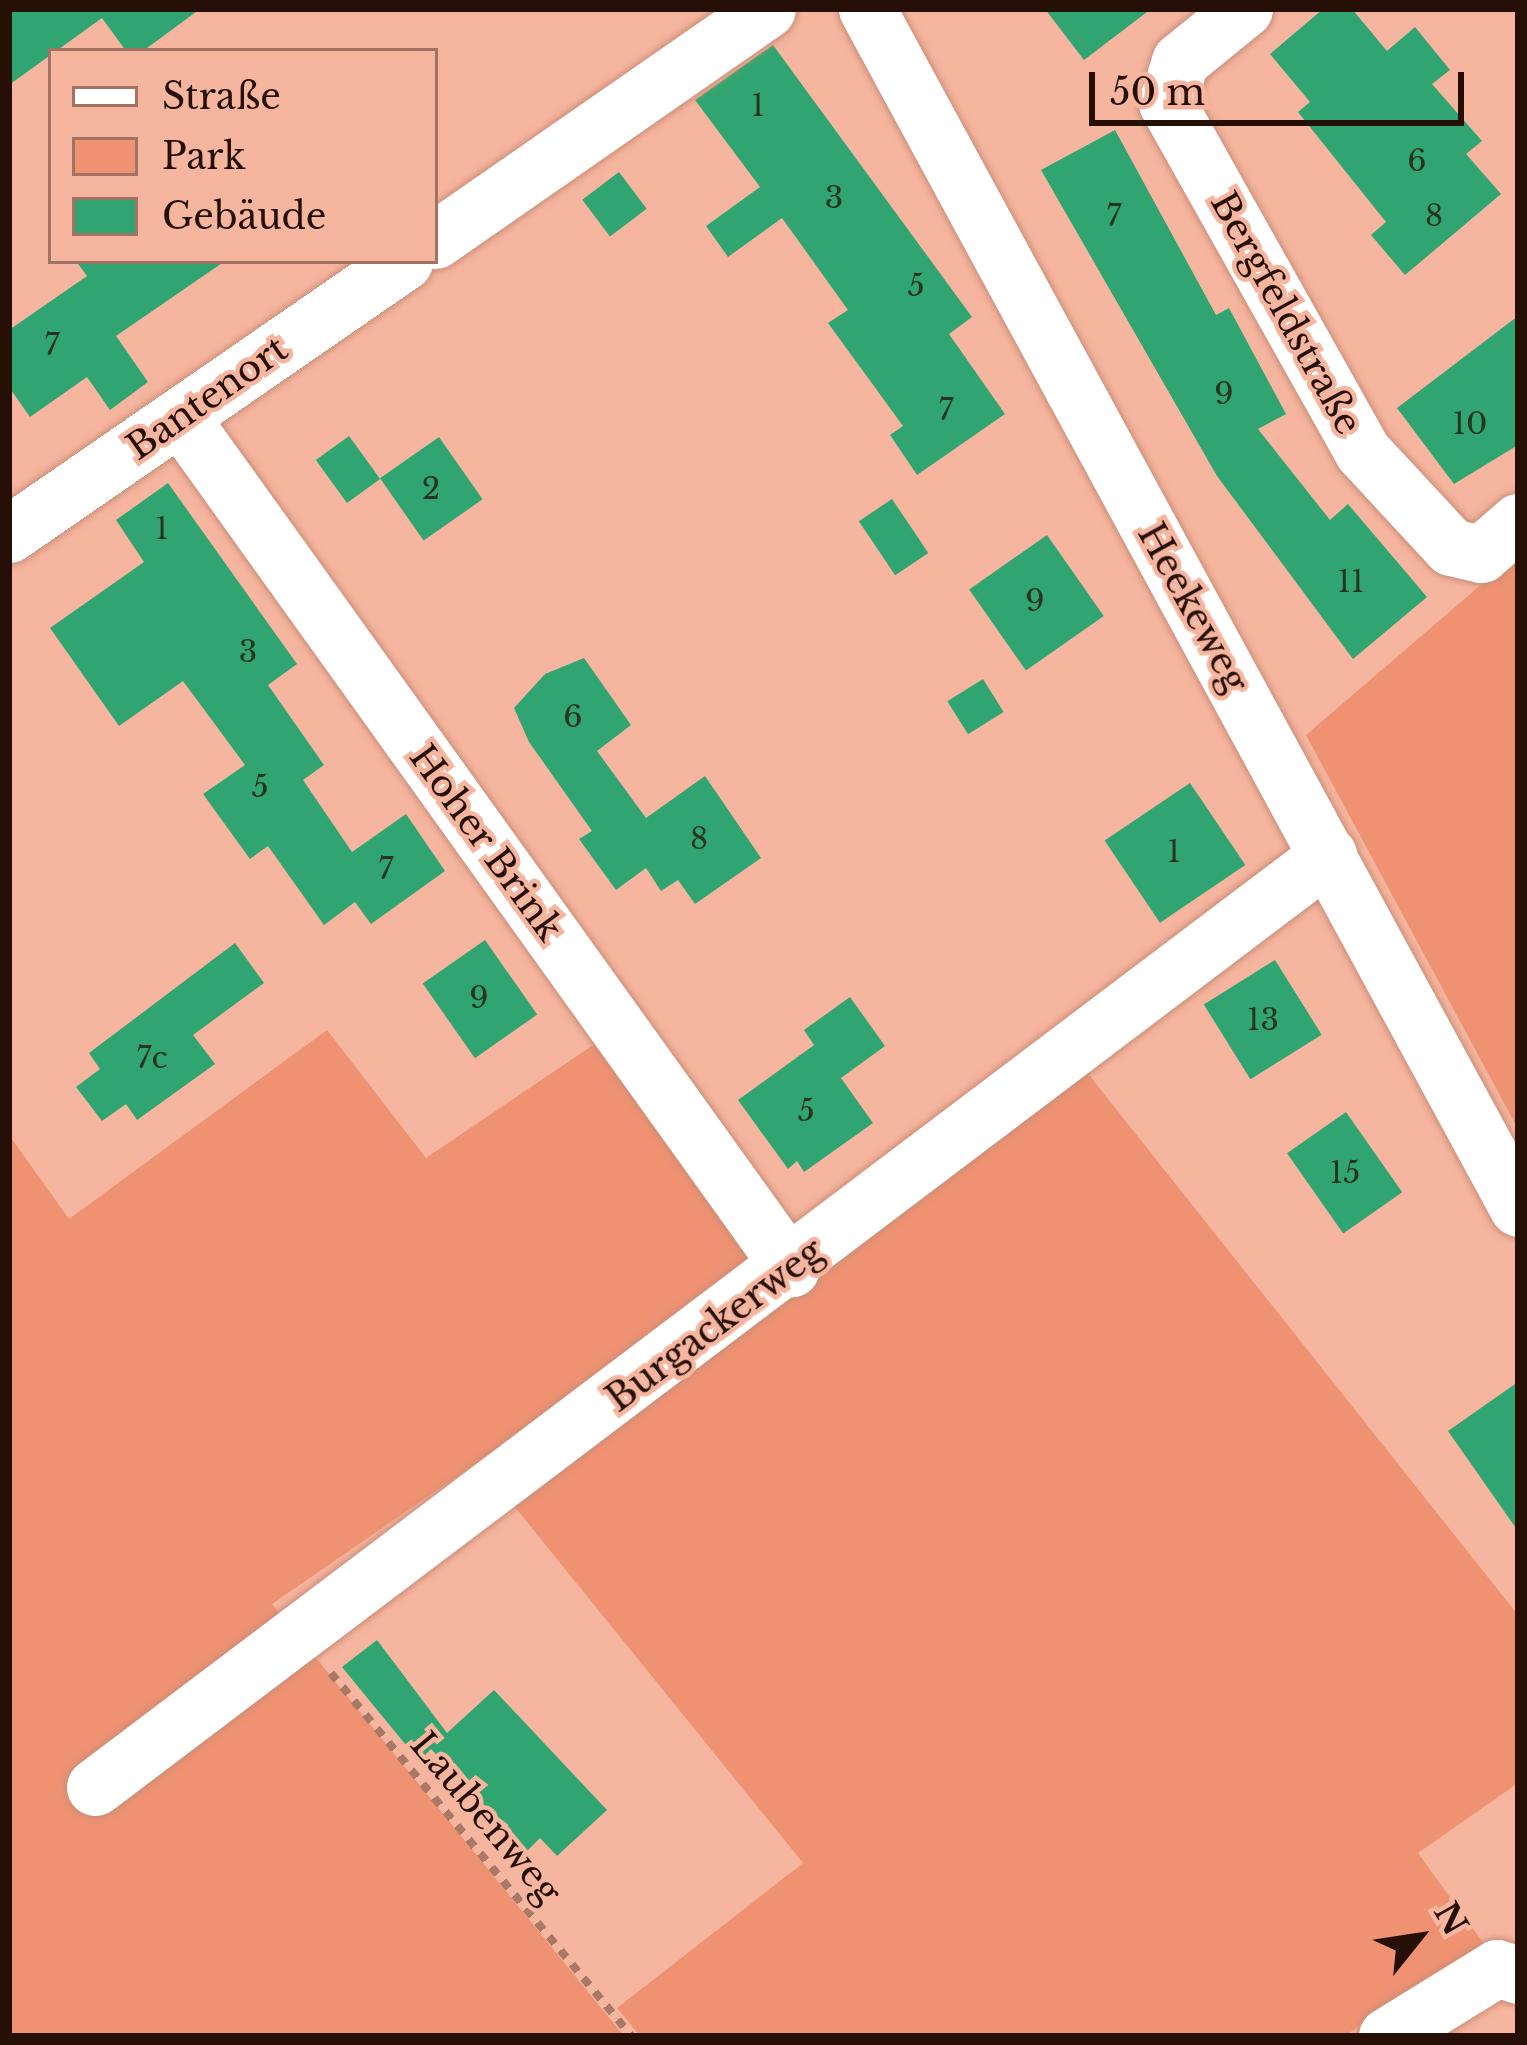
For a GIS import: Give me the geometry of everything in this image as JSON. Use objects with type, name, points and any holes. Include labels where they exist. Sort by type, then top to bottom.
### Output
[{"type":"street","points":[[438,238],[767,9]]},
{"type":"street","name":"Heekeweg","points":[[867,9],[1518,1208]]},
{"type":"street","name":"Bergfeldstraße","points":[[1244,9],[1180,61],[1168,103],[1363,452],[1451,547],[1481,554],[1518,522]]},
{"type":"street","name":"Bantenort","points":[[9,534],[400,264]]},
{"type":"street","name":"Hoher Brink","points":[[180,417],[791,1270]]},
{"type":"street","name":"Burgackerweg","points":[[95,1787],[791,1270],[1328,855]]},
{"type":"street","points":[[1387,2036],[1497,1968],[1518,1975]]},
{"type":"path","name":"Laubenweg","points":[[299,1634],[631,2036]]},
{"type":"green space","points":[[1518,553],[1518,1129],[1306,735]]},
{"type":"green space","points":[[327,1030],[426,1158],[608,1035],[769,1261],[272,1604],[624,2036],[9,2036],[9,1135],[69,1219]]},
{"type":"green space","points":[[1081,1065],[1518,1615],[1518,1783],[1418,1853],[1486,1947],[1344,2036],[640,2036],[617,2008],[803,1863],[510,1501]]},
{"type":"building","points":[[9,9],[200,9],[147,48],[124,48],[102,18],[60,48],[48,48],[48,57],[9,85]]},
{"type":"building","points":[[1045,9],[1151,9],[1084,60]]},
{"type":"building","points":[[1323,9],[1352,9],[1387,51],[1415,27],[1450,70],[1432,84],[1482,141],[1466,154],[1501,194],[1405,275],[1371,235],[1386,222],[1298,112],[1310,102],[1270,54]]},
{"type":"building","points":[[773,45],[972,317],[949,334],[1005,414],[917,475],[890,435],[903,426],[828,323],[848,310],[782,218],[728,257],[706,226],[760,187],[695,100]]},
{"type":"building","points":[[1115,130],[1216,315],[1229,308],[1286,414],[1258,429],[1330,520],[1348,504],[1427,597],[1353,659],[1217,476],[1041,170]]},
{"type":"building","points":[[619,172],[647,209],[610,236],[582,200]]},
{"type":"building","points":[[78,264],[221,264],[116,336],[148,382],[110,410],[87,377],[30,417],[9,387],[9,330],[87,276]]},
{"type":"building","points":[[1518,316],[1518,445],[1454,484],[1397,408]]},
{"type":"building","points":[[349,436],[380,479],[347,503],[316,460]]},
{"type":"building","points":[[439,437],[483,499],[424,541],[380,478]]},
{"type":"building","points":[[168,483],[297,664],[268,685],[324,765],[303,780],[352,852],[406,814],[445,871],[371,924],[355,902],[324,925],[268,846],[250,859],[203,794],[245,765],[183,681],[119,726],[50,628],[144,562],[116,520]]},
{"type":"building","points":[[892,499],[928,553],[895,575],[859,521]]},
{"type":"building","points":[[1047,535],[1104,616],[1026,671],[969,589]]},
{"type":"building","points":[[584,658],[631,725],[597,751],[646,818],[705,776],[761,858],[695,904],[678,880],[661,891],[646,868],[616,890],[579,839],[592,831],[529,742],[514,708],[545,674]]},
{"type":"building","points":[[983,679],[1004,712],[968,734],[947,701]]},
{"type":"building","points":[[1190,783],[1245,865],[1160,923],[1105,841]]},
{"type":"building","points":[[485,940],[537,1015],[475,1058],[423,984]]},
{"type":"building","points":[[235,943],[264,983],[193,1035],[215,1064],[137,1120],[126,1104],[102,1121],[76,1087],[100,1069],[89,1053]]},
{"type":"building","points":[[1275,960],[1322,1035],[1250,1079],[1204,1005]]},
{"type":"building","points":[[850,997],[885,1046],[841,1078],[873,1123],[804,1172],[797,1161],[788,1169],[738,1100],[814,1045],[804,1030]]},
{"type":"building","points":[[1346,1112],[1402,1192],[1343,1234],[1287,1153]]},
{"type":"building","points":[[1518,1382],[1518,1531],[1448,1431]]},
{"type":"building","points":[[377,1640],[447,1733],[494,1690],[607,1810],[557,1856],[540,1838],[527,1851],[431,1749],[419,1761],[342,1667]]}]
